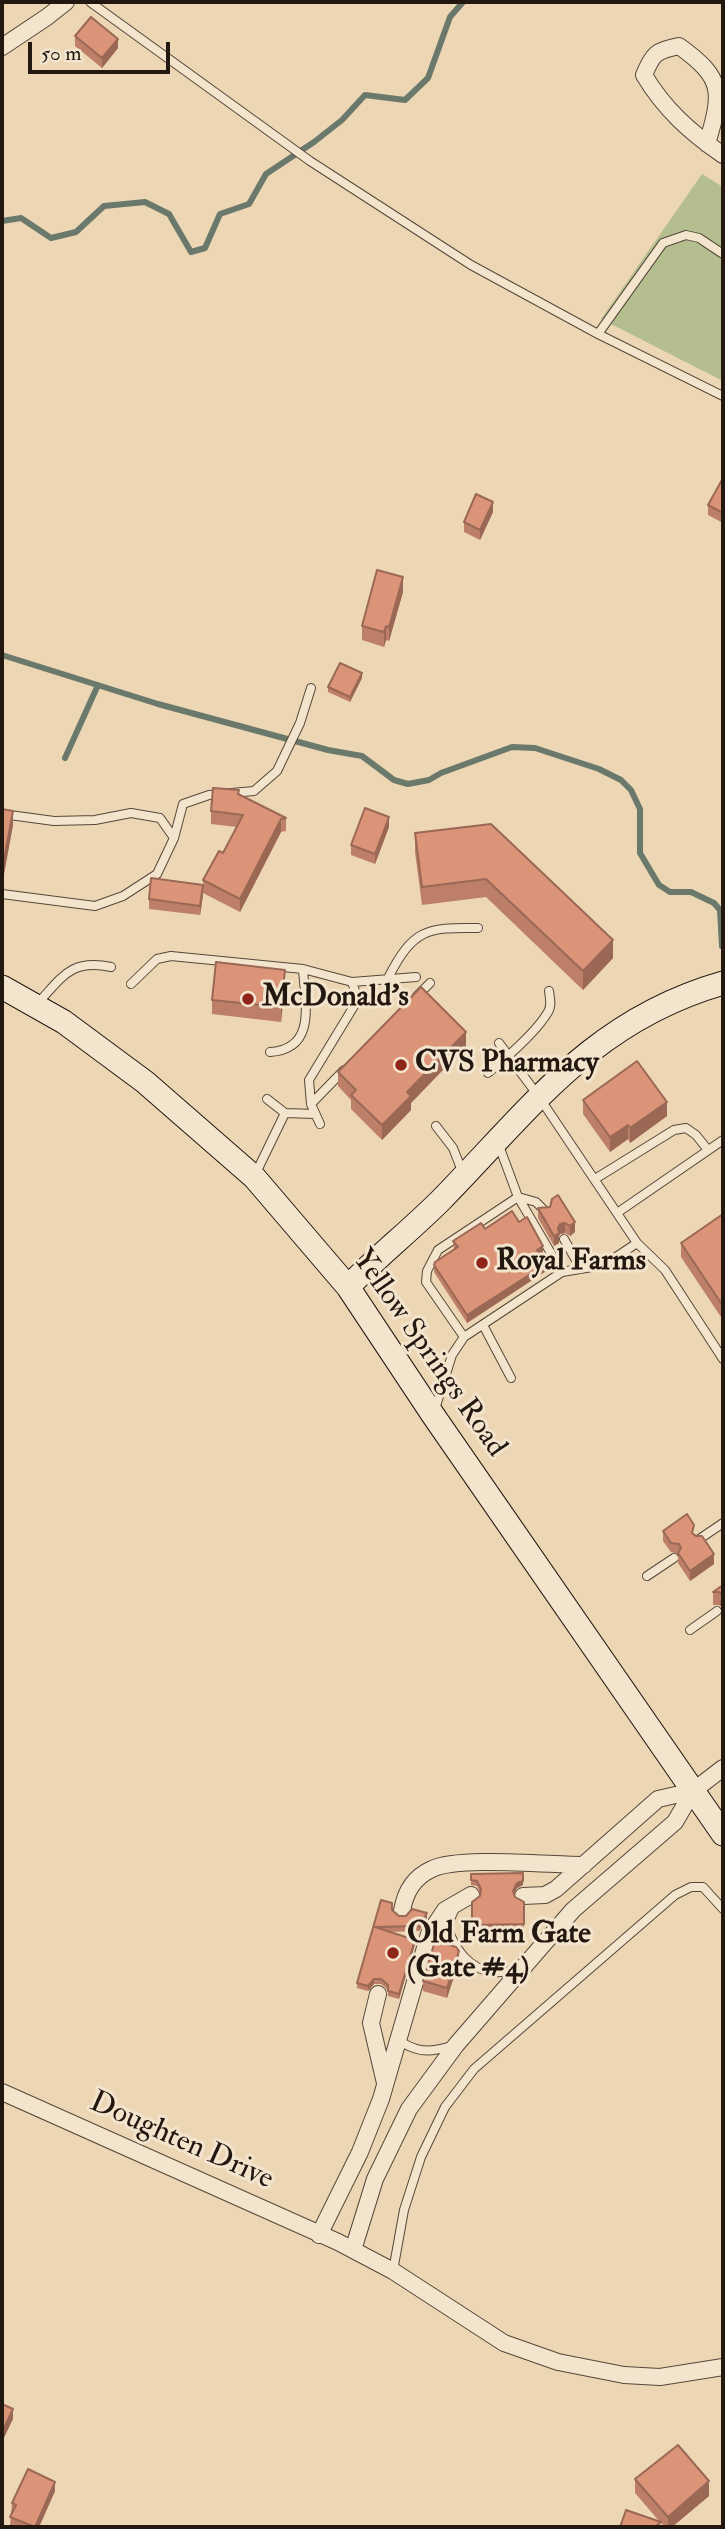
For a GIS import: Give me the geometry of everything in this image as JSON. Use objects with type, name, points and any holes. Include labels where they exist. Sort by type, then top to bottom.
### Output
[{"type":"main road","points":[[348,1287],[464,1176],[564,1071],[618,1030],[672,999],[723,983]]},
{"type":"main road","name":"Yellow Springs Road","points":[[2,987],[64,1022],[145,1082],[254,1177],[348,1287],[433,1415],[723,1834]]},
{"type":"street","points":[[2,47],[47,18],[66,2]]},
{"type":"street","points":[[707,144],[719,104],[716,81],[695,57],[679,46],[661,50],[652,57],[644,75],[656,95],[692,134],[723,155]]},
{"type":"street","points":[[345,2246],[409,2109],[456,2045],[573,1910],[675,1822],[693,1791],[723,1768]]},
{"type":"street","points":[[523,1896],[545,1895],[556,1889],[658,1799],[693,1791]]},
{"type":"street","points":[[402,1911],[404,1898],[413,1883],[432,1869],[458,1863],[584,1865]]},
{"type":"street","points":[[320,2235],[360,2152],[386,2084],[429,1934],[445,1910],[464,1899]]},
{"type":"street","points":[[378,1994],[371,2023],[386,2084]]},
{"type":"street","name":"Doughten Drive","points":[[2,2092],[345,2246],[393,2271],[504,2343],[558,2362],[624,2375],[660,2377],[723,2368]]},
{"type":"lane","points":[[90,2],[155,46],[310,161],[471,265],[598,334],[723,396]]},
{"type":"lane","points":[[598,334],[663,243],[687,235],[699,238],[723,254]]},
{"type":"lane","points":[[2,894],[95,906],[123,897],[157,874],[174,838],[183,804],[209,795],[254,791],[277,771],[300,723],[311,688]]},
{"type":"lane","points":[[2,814],[54,821],[94,820],[131,813],[160,818],[174,838]]},
{"type":"lane","points":[[388,978],[400,956],[415,938],[442,928],[478,928]]},
{"type":"lane","points":[[131,984],[157,959],[171,956],[303,970],[352,982],[416,977]]},
{"type":"lane","points":[[36,1005],[67,971],[91,963],[111,967]]},
{"type":"lane","points":[[270,1052],[281,1052],[289,1048],[298,1041],[303,1032],[306,1021],[303,970]]},
{"type":"lane","points":[[320,1124],[311,1104],[309,1080],[354,1006],[356,994],[352,982]]},
{"type":"lane","points":[[412,1002],[430,983]]},
{"type":"lane","points":[[488,1073],[508,1057],[549,1011],[549,990]]},
{"type":"lane","points":[[499,1043],[637,1242],[664,1270],[723,1359]]},
{"type":"lane","points":[[311,1104],[348,1067]]},
{"type":"lane","points":[[267,1099],[285,1114],[315,1114]]},
{"type":"lane","points":[[254,1177],[285,1114]]},
{"type":"lane","points":[[436,1126],[453,1148],[464,1176]]},
{"type":"lane","points":[[595,1180],[674,1130],[686,1128],[696,1135],[708,1150]]},
{"type":"lane","points":[[497,1140],[518,1197],[562,1272]]},
{"type":"lane","points":[[618,1213],[723,1140]]},
{"type":"lane","points":[[464,1337],[426,1282],[427,1271],[438,1250],[518,1197],[536,1202],[546,1212]]},
{"type":"lane","points":[[564,1239],[581,1269]]},
{"type":"lane","points":[[433,1415],[452,1355],[464,1337],[562,1272],[604,1265],[637,1242]]},
{"type":"lane","points":[[483,1325],[511,1378]]},
{"type":"lane","points":[[698,1540],[723,1523]]},
{"type":"lane","points":[[647,1576],[674,1558]]},
{"type":"lane","points":[[690,1630],[717,1611]]},
{"type":"lane","points":[[393,2271],[404,2210],[421,2157],[445,2107],[474,2069],[675,1895],[691,1886],[703,1888],[723,1909]]},
{"type":"lane","points":[[464,1899],[447,1926],[454,1946],[470,1962],[493,1972],[520,1970]]},
{"type":"lane","points":[[400,2034],[403,2043],[416,2051],[436,2051],[456,2045]]},
{"type":"green space","points":[[702,174],[723,187],[723,381],[601,319]]},
{"type":"building","points":[[91,17],[118,39],[102,58],[75,36]]},
{"type":"building","points":[[723,478],[723,513],[708,505]]},
{"type":"building","points":[[476,494],[493,502],[480,530],[464,522]]},
{"type":"building","points":[[377,570],[403,577],[389,627],[386,626],[384,632],[362,626]]},
{"type":"building","points":[[340,663],[362,673],[350,697],[328,687]]},
{"type":"building","points":[[213,788],[239,790],[238,794],[286,818],[281,819],[240,899],[203,880],[219,851],[223,853],[243,815],[211,811]]},
{"type":"building","points":[[365,808],[389,817],[375,854],[351,845]]},
{"type":"building","points":[[2,809],[13,811],[3,865],[2,865]]},
{"type":"building","points":[[491,824],[613,940],[583,971],[486,879],[422,887],[415,833]]},
{"type":"building","points":[[151,878],[203,885],[200,906],[149,899]]},
{"type":"building","name":"McDonald's","points":[[216,962],[285,970],[281,1007],[212,1000]]},
{"type":"building","name":"CVS Pharmacy","points":[[421,987],[466,1032],[407,1092],[411,1096],[382,1125],[351,1095],[356,1090],[338,1072]]},
{"type":"building","points":[[637,1061],[667,1102],[630,1128],[628,1125],[610,1137],[583,1100]]},
{"type":"building","points":[[558,1195],[575,1222],[570,1226],[560,1224],[559,1233],[554,1236],[538,1208],[550,1207],[552,1199]]},
{"type":"building","name":"Royal Farms","points":[[512,1211],[519,1222],[527,1217],[543,1246],[537,1250],[546,1264],[467,1315],[434,1265],[435,1262],[458,1247],[453,1241],[481,1223],[485,1229]]},
{"type":"building","points":[[723,1214],[723,1306],[681,1243]]},
{"type":"building","points":[[687,1514],[694,1525],[692,1533],[702,1536],[714,1554],[690,1571],[678,1553],[681,1548],[679,1544],[671,1543],[663,1531]]},
{"type":"building","points":[[723,1585],[723,1595],[713,1592]]},
{"type":"building","name":"Old Farm Gate (Gate #4)","points":[[523,1873],[523,1881],[517,1883],[513,1891],[515,1897],[524,1902],[524,1924],[472,1925],[472,1902],[480,1896],[481,1889],[477,1881],[471,1880],[471,1874]]},
{"type":"building","name":"Old Farm Gate (Gate #4)","points":[[381,1900],[392,1903],[392,1910],[399,1916],[406,1916],[412,1909],[427,1913],[419,1926],[375,1927],[415,1940],[399,1994],[388,1991],[388,1985],[381,1979],[374,1979],[368,1986],[357,1983]]},
{"type":"building","points":[[435,1941],[456,1947],[459,1951],[447,1988],[423,1981]]},
{"type":"building","points":[[2,2404],[13,2409],[2,2432]]},
{"type":"building","points":[[678,2445],[709,2481],[668,2517],[635,2479]]},
{"type":"building","points":[[28,2469],[55,2482],[35,2527],[10,2517],[16,2505],[12,2503]]},
{"type":"building","points":[[626,2510],[661,2522],[655,2527],[620,2527]]},
{"type":"waterway","points":[[2,221],[21,218],[51,238],[76,232],[104,206],[145,202],[169,214],[191,252],[205,248],[220,214],[249,204],[266,174],[342,120],[365,95],[405,100],[428,78],[450,17],[463,2]]},
{"type":"waterway","points":[[2,655],[158,704],[328,750],[362,756],[394,780],[408,784],[429,780],[512,747],[535,748],[599,769],[621,780],[631,790],[640,809],[640,853],[659,885],[670,892],[691,892],[714,903],[720,910],[722,946]]},
{"type":"waterway","points":[[65,758],[98,685]]},
{"type":"place","name":"McDonald's","points":[[248,999]]},
{"type":"place","name":"CVS Pharmacy","points":[[401,1065]]},
{"type":"place","name":"Royal Farms","points":[[482,1263]]},
{"type":"place","name":"Old Farm Gate (Gate #4)","points":[[393,1953]]}]
